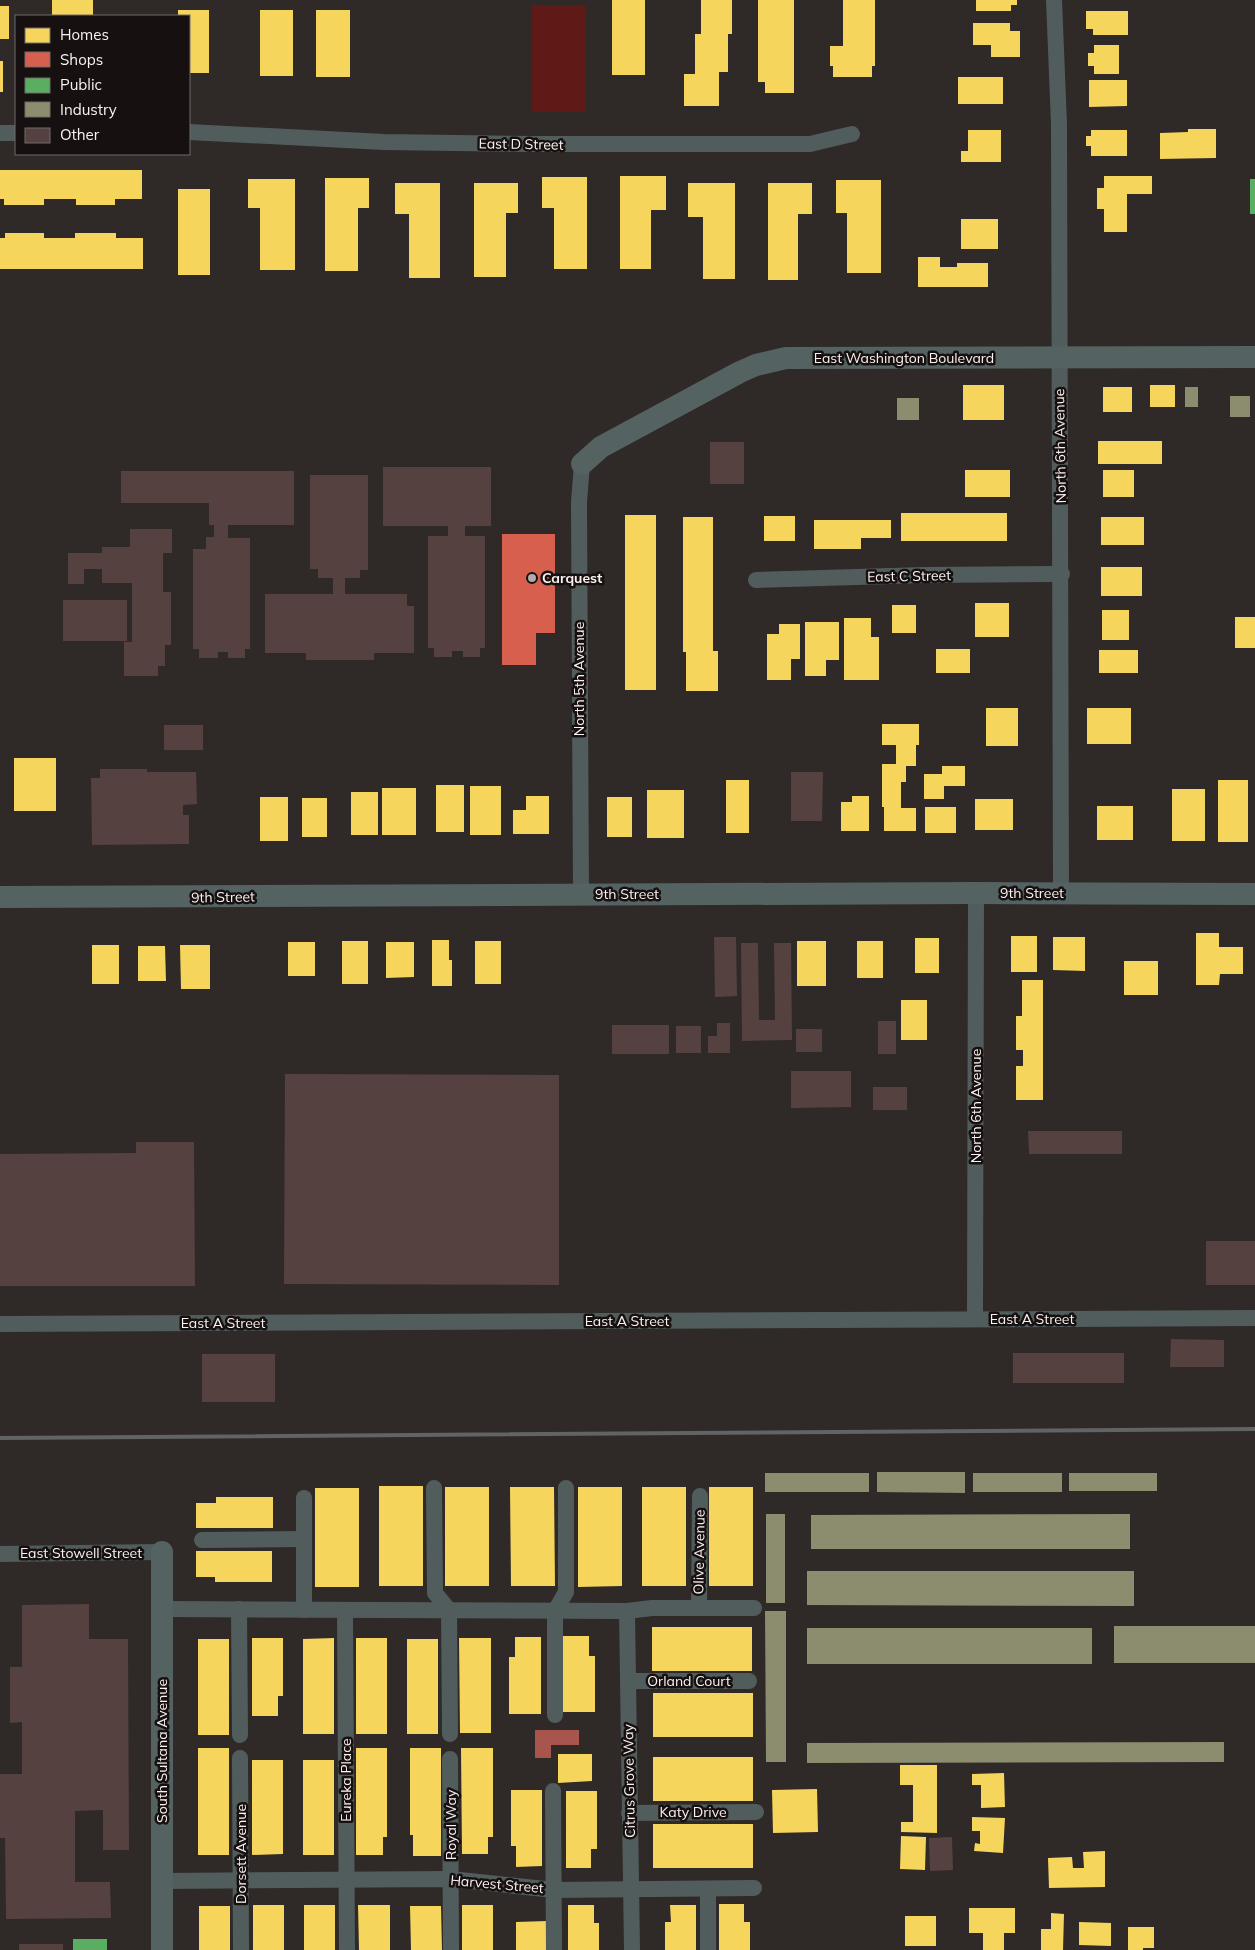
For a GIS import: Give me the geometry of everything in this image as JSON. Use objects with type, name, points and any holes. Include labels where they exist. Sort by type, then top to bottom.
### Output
[{"type":"street","name":"North 6th Avenue","points":[[1054,0],[1059,124],[1059,357],[1062,574],[1061,893]]},
{"type":"street","points":[[0,132],[15,132]]},
{"type":"street","name":"East D Street","points":[[190,132],[384,142],[534,144],[810,144],[852,134]]},
{"type":"street","name":"East Washington Boulevard","points":[[582,464],[600,447],[740,372],[771,360],[786,358],[1255,358]]},
{"type":"street","name":"North 5th Avenue","points":[[581,894],[579,502],[582,464]]},
{"type":"street","name":"East C Street","points":[[756,580],[1062,574]]},
{"type":"street","name":"North 6th Avenue","points":[[975,1319],[976,893]]},
{"type":"street","name":"9th Street","points":[[0,898],[581,894],[1255,894]]},
{"type":"street","name":"East A Street","points":[[0,1324],[1255,1318]]},
{"type":"street","points":[[434,1488],[435,1593],[449,1610],[450,1734]]},
{"type":"street","points":[[555,1714],[556,1611],[566,1592],[566,1488]]},
{"type":"street","name":"Olive Avenue","points":[[699,1608],[700,1496]]},
{"type":"street","points":[[304,1498],[304,1610]]},
{"type":"street","points":[[202,1540],[304,1539]]},
{"type":"street","name":"East Stowell Street","points":[[0,1554],[162,1552]]},
{"type":"street","name":"South Sultana Avenue","points":[[162,1552],[162,1950]]},
{"type":"street","points":[[162,1609],[626,1611],[652,1608],[754,1608]]},
{"type":"street","points":[[239,1609],[240,1735]]},
{"type":"street","name":"Eureka Place","points":[[345,1610],[347,1950]]},
{"type":"street","name":"Citrus Grove Way","points":[[626,1611],[632,1950]]},
{"type":"street","name":"Orland Court","points":[[628,1681],[749,1681]]},
{"type":"street","name":"Dorsett Avenue","points":[[240,1758],[241,1950]]},
{"type":"street","name":"Royal Way","points":[[450,1759],[451,1950]]},
{"type":"street","points":[[553,1791],[554,1950]]},
{"type":"street","name":"Katy Drive","points":[[629,1813],[756,1812]]},
{"type":"street","name":"Harvest Street","points":[[162,1881],[451,1879],[554,1890],[754,1888]]},
{"type":"street","points":[[708,1888],[708,1950]]},
{"type":"shaded area","points":[[532,5],[586,5],[586,112],[532,112]]},
{"type":"shaded area","points":[[535,1730],[579,1730],[579,1745],[551,1745],[551,1758],[535,1758]]},
{"type":"building: Homes","points":[[52,0],[93,0],[93,15],[52,15]]},
{"type":"building: Homes","points":[[612,0],[645,0],[645,75],[612,75]]},
{"type":"building: Homes","points":[[701,0],[732,0],[732,34],[728,34],[728,72],[719,72],[719,106],[684,106],[684,74],[695,74],[695,34],[701,34]]},
{"type":"building: Homes","points":[[758,0],[794,0],[794,93],[765,93],[765,82],[758,82]]},
{"type":"building: Homes","points":[[843,0],[875,0],[875,66],[872,66],[872,77],[833,77],[833,66],[830,66],[830,46],[843,46]]},
{"type":"building: Homes","points":[[976,0],[1017,0],[1017,5],[1011,5],[1011,11],[976,11]]},
{"type":"building: Homes","points":[[0,6],[9,6],[9,39],[0,39]]},
{"type":"building: Homes","points":[[178,10],[209,10],[209,73],[190,73],[190,15],[178,15]]},
{"type":"building: Homes","points":[[260,10],[293,10],[293,76],[260,76]]},
{"type":"building: Homes","points":[[316,10],[350,10],[350,77],[316,77]]},
{"type":"building: Homes","points":[[1086,11],[1128,11],[1128,35],[1093,35],[1093,29],[1086,29]]},
{"type":"building: Homes","points":[[973,23],[1010,23],[1010,31],[1020,31],[1020,57],[991,57],[991,45],[973,45]]},
{"type":"building: Homes","points":[[1094,45],[1119,45],[1119,74],[1094,74],[1094,66],[1088,66],[1088,53],[1094,53]]},
{"type":"building: Homes","points":[[0,61],[3,61],[3,92],[0,92]]},
{"type":"building: Homes","points":[[958,77],[1003,77],[1003,104],[958,104]]},
{"type":"building: Homes","points":[[1089,80],[1127,80],[1127,106],[1089,107]]},
{"type":"building: Homes","points":[[1188,129],[1216,129],[1216,158],[1160,159],[1160,133],[1188,132]]},
{"type":"building: Homes","points":[[968,130],[1001,130],[1001,162],[961,162],[961,151],[968,151]]},
{"type":"building: Homes","points":[[1091,130],[1127,130],[1127,156],[1091,156],[1091,146],[1086,146],[1086,136],[1091,136]]},
{"type":"building: Homes","points":[[0,170],[142,170],[142,199],[115,199],[115,205],[76,205],[76,199],[44,199],[44,205],[4,205],[4,199],[0,199]]},
{"type":"building: Homes","points":[[620,176],[666,176],[666,210],[651,210],[651,269],[620,269]]},
{"type":"building: Homes","points":[[1104,176],[1152,176],[1152,194],[1127,194],[1127,232],[1104,232],[1104,209],[1097,209],[1097,188],[1104,188]]},
{"type":"building: Homes","points":[[542,177],[587,177],[587,269],[554,269],[554,208],[542,208]]},
{"type":"building: Homes","points":[[325,178],[369,178],[369,208],[358,208],[358,271],[325,271]]},
{"type":"building: Homes","points":[[248,179],[295,179],[295,270],[260,270],[260,208],[248,208]]},
{"type":"building: Homes","points":[[836,180],[881,180],[881,273],[847,273],[847,213],[836,213]]},
{"type":"building: Homes","points":[[395,183],[440,183],[440,278],[409,278],[409,214],[395,214]]},
{"type":"building: Homes","points":[[474,183],[518,183],[518,213],[506,213],[506,277],[474,277]]},
{"type":"building: Homes","points":[[688,183],[735,183],[735,279],[703,279],[703,217],[688,217]]},
{"type":"building: Homes","points":[[768,183],[812,183],[812,214],[798,214],[798,280],[768,280]]},
{"type":"building: Homes","points":[[178,189],[210,189],[210,275],[178,275]]},
{"type":"building: Homes","points":[[961,219],[998,219],[998,249],[961,249]]},
{"type":"building: Homes","points":[[5,233],[44,233],[44,238],[75,238],[75,233],[116,233],[116,238],[143,238],[143,269],[0,269],[0,238],[5,238]]},
{"type":"building: Homes","points":[[918,257],[940,257],[940,267],[957,267],[957,263],[988,263],[988,287],[918,287]]},
{"type":"building: Homes","points":[[963,385],[1004,385],[1004,420],[963,420]]},
{"type":"building: Homes","points":[[1150,385],[1175,385],[1175,407],[1150,407]]},
{"type":"building: Homes","points":[[1103,387],[1132,387],[1132,412],[1103,412]]},
{"type":"building: Homes","points":[[1098,441],[1162,441],[1162,464],[1098,464]]},
{"type":"building: Homes","points":[[965,470],[1010,470],[1010,497],[965,497]]},
{"type":"building: Homes","points":[[1103,470],[1134,470],[1134,497],[1103,497]]},
{"type":"building: Homes","points":[[901,513],[1007,513],[1007,541],[901,541]]},
{"type":"building: Homes","points":[[625,515],[656,515],[656,690],[625,690]]},
{"type":"building: Homes","points":[[764,516],[795,516],[795,541],[764,541]]},
{"type":"building: Homes","points":[[683,517],[713,517],[713,651],[718,651],[718,691],[686,691],[686,652],[683,652]]},
{"type":"building: Homes","points":[[1101,517],[1144,517],[1144,545],[1101,545]]},
{"type":"building: Homes","points":[[814,520],[891,520],[891,538],[861,538],[861,549],[814,549]]},
{"type":"building: Homes","points":[[1101,567],[1142,567],[1142,596],[1101,596]]},
{"type":"building: Homes","points":[[975,603],[1009,603],[1009,637],[975,637]]},
{"type":"building: Homes","points":[[892,605],[916,605],[916,633],[892,633]]},
{"type":"building: Homes","points":[[1102,610],[1129,610],[1129,640],[1102,640]]},
{"type":"building: Homes","points":[[1235,617],[1255,617],[1255,648],[1235,648]]},
{"type":"building: Homes","points":[[844,618],[871,618],[871,637],[879,637],[879,680],[844,680]]},
{"type":"building: Homes","points":[[805,622],[839,622],[839,660],[826,660],[826,676],[805,676]]},
{"type":"building: Homes","points":[[779,624],[800,624],[800,659],[791,659],[791,680],[767,680],[767,634],[779,634]]},
{"type":"building: Homes","points":[[936,649],[970,649],[970,673],[936,673]]},
{"type":"building: Homes","points":[[1099,650],[1138,650],[1138,673],[1099,673]]},
{"type":"building: Homes","points":[[986,708],[1018,708],[1018,746],[986,746]]},
{"type":"building: Homes","points":[[1087,708],[1131,708],[1131,744],[1087,744]]},
{"type":"building: Homes","points":[[882,724],[919,724],[916,766],[906,766],[906,782],[901,782],[901,808],[916,808],[916,831],[884,831],[882,764],[896,764],[896,745],[882,745]]},
{"type":"building: Homes","points":[[14,758],[56,758],[56,811],[14,811]]},
{"type":"building: Homes","points":[[942,766],[965,766],[965,786],[944,786],[944,799],[924,799],[924,774],[942,774]]},
{"type":"building: Homes","points":[[726,780],[749,780],[749,833],[726,833]]},
{"type":"building: Homes","points":[[1218,780],[1248,780],[1248,842],[1218,842]]},
{"type":"building: Homes","points":[[436,785],[464,785],[464,832],[436,832]]},
{"type":"building: Homes","points":[[470,786],[501,786],[501,835],[470,835]]},
{"type":"building: Homes","points":[[382,788],[416,788],[416,835],[382,835]]},
{"type":"building: Homes","points":[[1172,789],[1205,789],[1205,841],[1172,841]]},
{"type":"building: Homes","points":[[647,790],[684,790],[684,838],[647,838]]},
{"type":"building: Homes","points":[[351,792],[378,792],[378,835],[351,835]]},
{"type":"building: Homes","points":[[526,796],[549,796],[549,834],[513,834],[513,810],[526,810]]},
{"type":"building: Homes","points":[[852,796],[869,796],[869,831],[841,831],[841,802],[852,802]]},
{"type":"building: Homes","points":[[260,797],[288,797],[288,841],[260,841]]},
{"type":"building: Homes","points":[[607,797],[632,797],[632,837],[607,837]]},
{"type":"building: Homes","points":[[302,798],[327,798],[327,837],[302,837]]},
{"type":"building: Homes","points":[[975,799],[1013,799],[1013,830],[975,830]]},
{"type":"building: Homes","points":[[1097,806],[1133,806],[1133,840],[1097,840]]},
{"type":"building: Homes","points":[[925,807],[956,807],[956,833],[925,833]]},
{"type":"building: Homes","points":[[1196,933],[1219,933],[1219,947],[1243,947],[1243,974],[1220,974],[1219,985],[1196,985]]},
{"type":"building: Homes","points":[[1011,936],[1037,936],[1037,972],[1011,972]]},
{"type":"building: Homes","points":[[1053,937],[1085,937],[1085,971],[1053,970]]},
{"type":"building: Homes","points":[[915,938],[939,938],[939,973],[915,973]]},
{"type":"building: Homes","points":[[432,940],[449,940],[449,960],[452,960],[452,986],[432,986]]},
{"type":"building: Homes","points":[[342,941],[368,941],[368,984],[342,984]]},
{"type":"building: Homes","points":[[475,941],[501,941],[501,984],[475,984]]},
{"type":"building: Homes","points":[[797,941],[826,941],[826,986],[797,986]]},
{"type":"building: Homes","points":[[857,941],[883,941],[883,978],[857,978]]},
{"type":"building: Homes","points":[[288,942],[315,942],[315,976],[288,976]]},
{"type":"building: Homes","points":[[386,942],[414,942],[414,977],[386,978]]},
{"type":"building: Homes","points":[[92,945],[119,945],[119,984],[92,984]]},
{"type":"building: Homes","points":[[180,945],[210,945],[210,989],[181,989]]},
{"type":"building: Homes","points":[[138,946],[165,946],[166,981],[138,981]]},
{"type":"building: Homes","points":[[1124,961],[1158,961],[1158,995],[1124,995]]},
{"type":"building: Homes","points":[[1022,980],[1043,980],[1043,1100],[1016,1100],[1016,1066],[1023,1066],[1023,1050],[1016,1050],[1016,1016],[1022,1016]]},
{"type":"building: Homes","points":[[901,1000],[927,1000],[927,1040],[901,1040]]},
{"type":"building: Homes","points":[[379,1486],[423,1486],[423,1586],[379,1586]]},
{"type":"building: Homes","points":[[445,1487],[489,1487],[489,1586],[445,1586]]},
{"type":"building: Homes","points":[[510,1487],[554,1487],[555,1586],[511,1586]]},
{"type":"building: Homes","points":[[578,1487],[622,1487],[622,1586],[578,1587]]},
{"type":"building: Homes","points":[[642,1487],[686,1487],[686,1586],[642,1586]]},
{"type":"building: Homes","points":[[709,1487],[753,1487],[753,1586],[709,1586]]},
{"type":"building: Homes","points":[[315,1488],[359,1488],[359,1587],[315,1587]]},
{"type":"building: Homes","points":[[216,1497],[273,1497],[273,1528],[196,1528],[196,1503],[216,1503]]},
{"type":"building: Homes","points":[[196,1551],[272,1551],[272,1582],[215,1582],[215,1577],[196,1577]]},
{"type":"building: Homes","points":[[652,1627],[752,1627],[752,1671],[652,1671]]},
{"type":"building: Homes","points":[[563,1636],[589,1636],[589,1656],[595,1656],[595,1712],[563,1712]]},
{"type":"building: Homes","points":[[515,1637],[541,1637],[541,1714],[509,1714],[509,1657],[515,1657]]},
{"type":"building: Homes","points":[[252,1638],[283,1638],[283,1696],[278,1696],[278,1716],[252,1716]]},
{"type":"building: Homes","points":[[334,1638],[334,1734],[303,1734],[303,1639]]},
{"type":"building: Homes","points":[[356,1638],[387,1638],[387,1734],[356,1734]]},
{"type":"building: Homes","points":[[459,1638],[491,1638],[491,1733],[460,1733]]},
{"type":"building: Homes","points":[[198,1639],[229,1639],[229,1735],[198,1735]]},
{"type":"building: Homes","points":[[407,1639],[438,1639],[438,1734],[407,1734]]},
{"type":"building: Homes","points":[[653,1693],[753,1693],[753,1737],[653,1737]]},
{"type":"building: Homes","points":[[198,1748],[229,1748],[229,1855],[198,1855]]},
{"type":"building: Homes","points":[[356,1748],[387,1748],[387,1837],[383,1837],[383,1855],[356,1855]]},
{"type":"building: Homes","points":[[410,1748],[441,1748],[441,1856],[413,1856],[413,1835],[410,1835]]},
{"type":"building: Homes","points":[[461,1748],[493,1748],[493,1837],[488,1837],[488,1854],[462,1854]]},
{"type":"building: Homes","points":[[558,1754],[592,1754],[592,1781],[558,1783]]},
{"type":"building: Homes","points":[[653,1757],[753,1757],[753,1801],[653,1801]]},
{"type":"building: Homes","points":[[252,1760],[283,1760],[283,1854],[252,1855]]},
{"type":"building: Homes","points":[[303,1760],[334,1760],[334,1855],[303,1855]]},
{"type":"building: Homes","points":[[900,1765],[937,1765],[937,1833],[901,1832],[901,1822],[913,1822],[913,1785],[900,1785]]},
{"type":"building: Homes","points":[[1004,1773],[1005,1807],[981,1808],[981,1785],[972,1785],[972,1774]]},
{"type":"building: Homes","points":[[817,1789],[818,1832],[773,1833],[772,1790]]},
{"type":"building: Homes","points":[[511,1790],[542,1790],[542,1866],[516,1867],[516,1846],[511,1846]]},
{"type":"building: Homes","points":[[566,1791],[597,1791],[597,1849],[591,1849],[591,1868],[566,1868]]},
{"type":"building: Homes","points":[[972,1817],[1005,1818],[1003,1853],[974,1851],[975,1843],[980,1844],[980,1831],[972,1831]]},
{"type":"building: Homes","points":[[653,1824],[753,1824],[753,1868],[653,1868]]},
{"type":"building: Homes","points":[[901,1836],[926,1837],[925,1870],[900,1869]]},
{"type":"building: Homes","points":[[1105,1851],[1105,1887],[1049,1888],[1048,1858],[1072,1857],[1073,1868],[1084,1868],[1083,1852]]},
{"type":"building: Homes","points":[[719,1904],[744,1904],[744,1922],[750,1922],[750,1950],[719,1950]]},
{"type":"building: Homes","points":[[253,1905],[284,1905],[284,1950],[253,1950]]},
{"type":"building: Homes","points":[[304,1905],[335,1905],[335,1950],[304,1950]]},
{"type":"building: Homes","points":[[358,1905],[390,1905],[390,1950],[359,1950]]},
{"type":"building: Homes","points":[[462,1905],[493,1905],[493,1950],[462,1950]]},
{"type":"building: Homes","points":[[568,1905],[594,1905],[594,1923],[599,1923],[599,1950],[568,1950]]},
{"type":"building: Homes","points":[[670,1905],[696,1905],[696,1950],[665,1950],[665,1922],[671,1922]]},
{"type":"building: Homes","points":[[199,1906],[230,1906],[230,1950],[199,1950]]},
{"type":"building: Homes","points":[[410,1906],[441,1906],[442,1950],[411,1950]]},
{"type":"building: Homes","points":[[969,1908],[1015,1908],[1015,1933],[1004,1933],[1004,1950],[983,1950],[983,1933],[969,1933]]},
{"type":"building: Homes","points":[[1051,1913],[1064,1914],[1063,1950],[1041,1950],[1041,1929],[1051,1929]]},
{"type":"building: Homes","points":[[905,1916],[936,1916],[936,1946],[905,1946]]},
{"type":"building: Homes","points":[[547,1921],[547,1950],[516,1950],[516,1922]]},
{"type":"building: Homes","points":[[1079,1922],[1111,1923],[1111,1946],[1079,1945]]},
{"type":"building: Homes","points":[[1128,1927],[1154,1927],[1154,1948],[1128,1950]]},
{"type":"building: Shops","points":[[502,534],[555,534],[555,633],[536,633],[536,665],[502,665]]},
{"type":"building: Public","points":[[1250,179],[1255,179],[1255,214],[1250,214]]},
{"type":"building: Public","points":[[73,1939],[107,1939],[107,1950],[73,1950]]},
{"type":"building: Industry","points":[[1185,387],[1198,387],[1198,407],[1185,407]]},
{"type":"building: Industry","points":[[1230,396],[1250,396],[1250,417],[1230,417]]},
{"type":"building: Industry","points":[[897,398],[919,398],[919,420],[897,420]]},
{"type":"building: Industry","points":[[877,1472],[965,1472],[965,1493],[877,1492]]},
{"type":"building: Industry","points":[[765,1473],[869,1473],[869,1492],[765,1492]]},
{"type":"building: Industry","points":[[973,1473],[1062,1473],[1062,1492],[973,1492]]},
{"type":"building: Industry","points":[[1069,1473],[1157,1473],[1157,1491],[1069,1491]]},
{"type":"building: Industry","points":[[766,1514],[785,1514],[785,1603],[766,1603]]},
{"type":"building: Industry","points":[[1130,1514],[1130,1549],[811,1549],[811,1515]]},
{"type":"building: Industry","points":[[807,1571],[1134,1571],[1134,1606],[807,1605]]},
{"type":"building: Industry","points":[[765,1611],[786,1611],[786,1762],[766,1762]]},
{"type":"building: Industry","points":[[1114,1626],[1255,1626],[1255,1663],[1114,1663]]},
{"type":"building: Industry","points":[[807,1628],[1092,1628],[1092,1664],[807,1664]]},
{"type":"building: Industry","points":[[1224,1742],[1224,1762],[807,1763],[807,1743]]},
{"type":"building: Other","points":[[710,442],[744,442],[744,484],[710,484]]},
{"type":"building: Other","points":[[383,467],[491,467],[491,526],[465,526],[465,536],[485,536],[485,648],[480,648],[480,657],[463,657],[463,651],[452,651],[452,657],[434,657],[434,648],[428,648],[428,536],[448,536],[448,526],[383,526]]},
{"type":"building: Other","points":[[121,471],[294,471],[294,525],[228,525],[228,538],[250,538],[250,649],[245,649],[245,658],[228,658],[228,652],[218,652],[218,658],[199,658],[199,649],[193,649],[193,549],[206,549],[206,537],[214,537],[214,525],[209,525],[209,503],[121,503]]},
{"type":"building: Other","points":[[310,475],[368,475],[368,570],[360,570],[360,578],[345,578],[345,594],[407,594],[407,606],[414,606],[414,653],[374,653],[374,660],[306,660],[306,653],[265,653],[265,594],[333,594],[333,578],[318,578],[318,569],[310,569]]},
{"type":"building: Other","points":[[130,529],[172,529],[172,553],[163,553],[163,592],[171,592],[171,645],[165,645],[165,666],[158,666],[158,676],[124,676],[124,642],[132,642],[132,583],[102,583],[102,569],[84,569],[84,584],[68,584],[68,553],[102,553],[102,547],[130,547]]},
{"type":"building: Other","points":[[63,600],[127,600],[127,641],[63,641]]},
{"type":"building: Other","points":[[164,725],[203,725],[203,750],[164,750]]},
{"type":"building: Other","points":[[100,769],[147,769],[147,772],[196,772],[197,804],[183,805],[183,815],[189,815],[189,844],[92,845],[91,778],[100,778]]},
{"type":"building: Other","points":[[791,772],[823,772],[822,821],[791,821]]},
{"type":"building: Other","points":[[714,937],[736,937],[737,996],[715,997]]},
{"type":"building: Other","points":[[741,943],[758,943],[759,1020],[775,1020],[774,943],[791,943],[792,1040],[742,1041]]},
{"type":"building: Other","points":[[878,1021],[896,1021],[896,1054],[878,1054]]},
{"type":"building: Other","points":[[717,1023],[730,1023],[730,1053],[708,1053],[708,1036],[717,1036]]},
{"type":"building: Other","points":[[612,1025],[669,1025],[669,1054],[612,1054]]},
{"type":"building: Other","points":[[676,1026],[701,1026],[701,1053],[676,1053]]},
{"type":"building: Other","points":[[796,1029],[822,1029],[822,1052],[796,1052]]},
{"type":"building: Other","points":[[791,1071],[851,1071],[851,1107],[791,1108]]},
{"type":"building: Other","points":[[285,1074],[559,1075],[559,1285],[284,1284]]},
{"type":"building: Other","points":[[873,1087],[907,1087],[907,1110],[873,1110]]},
{"type":"building: Other","points":[[1028,1131],[1122,1131],[1122,1154],[1029,1154]]},
{"type":"building: Other","points":[[136,1142],[194,1142],[195,1286],[0,1286],[0,1154],[136,1153]]},
{"type":"building: Other","points":[[1206,1241],[1255,1241],[1255,1285],[1206,1285]]},
{"type":"building: Other","points":[[1171,1339],[1224,1340],[1224,1367],[1170,1367]]},
{"type":"building: Other","points":[[1013,1353],[1124,1353],[1124,1383],[1013,1383]]},
{"type":"building: Other","points":[[202,1354],[275,1354],[275,1402],[202,1402]]},
{"type":"building: Other","points":[[89,1604],[89,1639],[128,1639],[129,1850],[103,1850],[103,1810],[75,1811],[75,1882],[110,1882],[111,1918],[6,1919],[5,1838],[0,1838],[0,1774],[22,1774],[22,1722],[10,1723],[10,1667],[22,1667],[22,1605]]},
{"type":"building: Other","points":[[952,1837],[953,1870],[930,1871],[929,1838]]},
{"type":"building: Other","points":[[19,1944],[63,1944],[63,1950],[19,1950]]},
{"type":"railway","points":[[0,1438],[1255,1429]]},
{"type":"place","name":"Carquest","points":[[532,578]]}]
